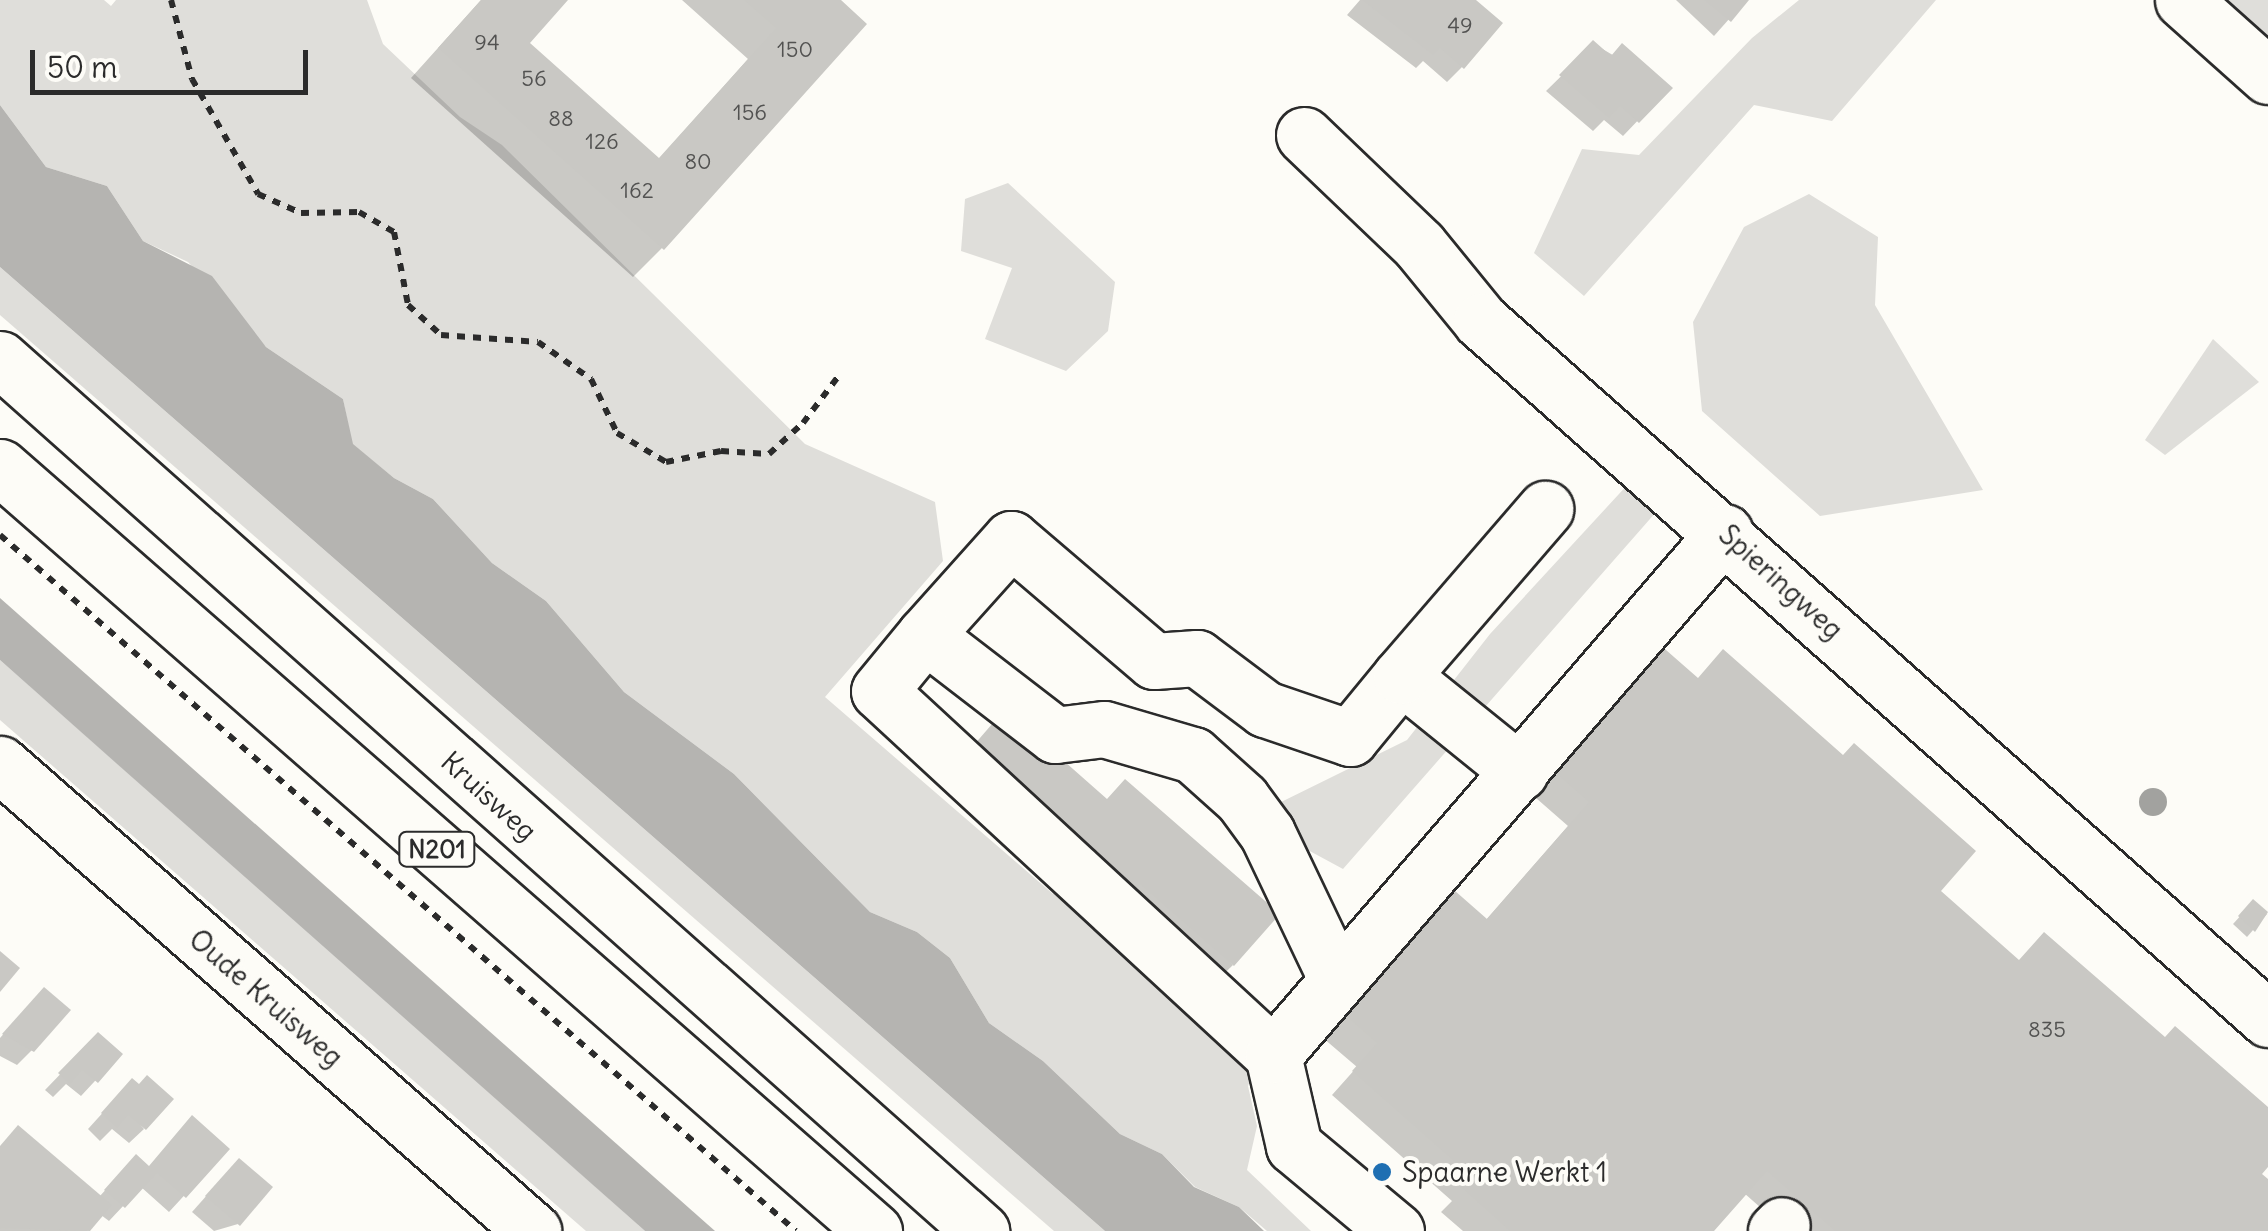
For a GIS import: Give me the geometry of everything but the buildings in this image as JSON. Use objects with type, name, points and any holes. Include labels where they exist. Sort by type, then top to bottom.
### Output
[{"type":"main road","points":[[2183,0],[2268,76]]},
{"type":"main road","name":"Spieringweg","points":[[1304,135],[1420,245],[1481,321],[1725,532],[2268,1019]]},
{"type":"main road","name":"Kruisweg","points":[[0,359],[981,1231]]},
{"type":"main road","name":"N201","points":[[0,467],[874,1231]]},
{"type":"main road","points":[[1396,1231],[1294,1146],[1273,1055],[879,691],[1011,539],[1154,661],[1197,658],[1266,709],[1350,738],[1544,509]]},
{"type":"main road","points":[[1273,1055],[1725,532]]},
{"type":"main road","points":[[925,635],[1055,735],[1104,728],[1194,755],[1242,799],[1266,833],[1337,980]]},
{"type":"main road","points":[[1401,676],[1520,772]]},
{"type":"main road","name":"Oude Kruisweg","points":[[0,764],[533,1231]]},
{"type":"path","points":[[171,0],[192,79],[258,194],[301,213],[359,212],[394,232],[408,304],[441,335],[538,342],[591,379],[617,433],[666,462],[720,451],[770,454],[803,424],[840,374]]},
{"type":"path","points":[[0,534],[796,1231]]},
{"type":"shaded area","points":[[0,0],[104,0],[111,6],[116,0],[367,0],[383,44],[460,117],[502,145],[805,444],[935,502],[943,561],[825,697],[1053,894],[1072,878],[1261,1047],[1248,1086],[1257,1126],[1247,1170],[1311,1231],[1267,1231],[1239,1207],[1195,1187],[1162,1154],[1120,1134],[1043,1061],[989,1023],[950,958],[917,932],[870,912],[734,774],[624,692],[546,601],[492,563],[433,499],[394,478],[352,444],[343,399],[266,347],[188,262],[143,241],[107,186],[46,167],[0,105]]},
{"type":"shaded area","points":[[1799,0],[1936,0],[1832,121],[1754,105],[1584,296],[1534,253],[1582,149],[1639,155],[1752,38]]},
{"type":"shaded area","points":[[2208,0],[2268,0],[2268,51]]},
{"type":"shaded area","points":[[0,105],[46,167],[107,186],[143,241],[212,276],[266,347],[343,399],[353,444],[394,478],[433,499],[492,563],[546,601],[624,692],[734,774],[870,912],[917,932],[950,958],[989,1023],[1043,1061],[1120,1134],[1162,1154],[1194,1187],[1239,1207],[1264,1231],[1105,1231],[0,267]]},
{"type":"shaded area","points":[[1008,183],[1115,282],[1108,331],[1066,371],[985,339],[1012,268],[961,251],[965,199]]},
{"type":"shaded area","points":[[1809,194],[1878,237],[1875,305],[1983,490],[1820,516],[1702,411],[1693,322],[1744,227]]},
{"type":"shaded area","points":[[0,267],[1105,1231],[1054,1231],[0,315]]},
{"type":"shaded area","points":[[2213,339],[2259,382],[2165,455],[2145,440]]},
{"type":"shaded area","points":[[1642,469],[1671,495],[1343,869],[1306,849],[1271,807],[1407,740],[1490,634]]},
{"type":"shaded area","points":[[0,598],[715,1231],[645,1231],[116,763],[0,660]]},
{"type":"shaded area","points":[[0,660],[645,1231],[586,1231],[0,720]]},
{"type":"place","name":"Spaarne Werkt 1","points":[[1382,1172]]}]
